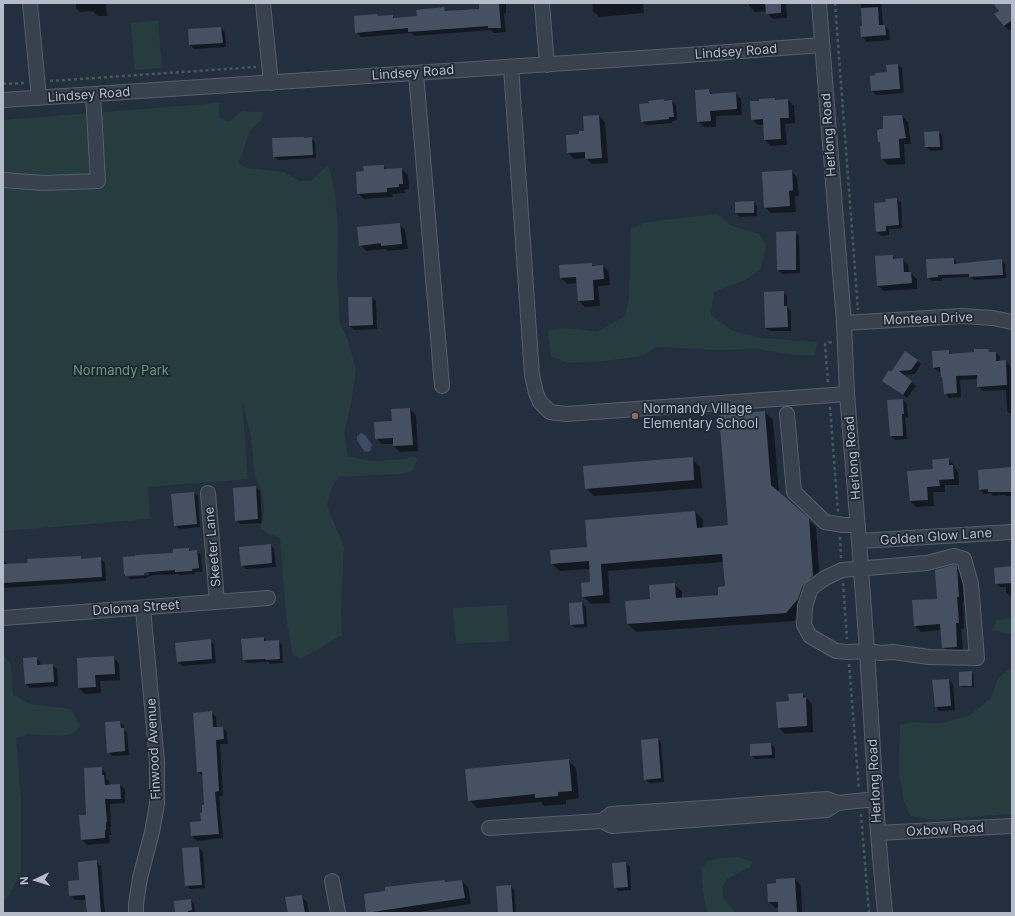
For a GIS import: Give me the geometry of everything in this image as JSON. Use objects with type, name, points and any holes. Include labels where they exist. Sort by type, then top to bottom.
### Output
[{"type":"street","points":[[30,3],[39,98]]},
{"type":"street","points":[[264,3],[271,83]]},
{"type":"street","points":[[542,3],[547,65]]},
{"type":"street","name":"Herlong Road","points":[[819,3],[844,323],[847,394],[860,541],[878,833],[885,913]]},
{"type":"street","name":"Lindsey Road","points":[[3,100],[547,65],[822,45]]},
{"type":"street","points":[[511,67],[532,375],[538,398],[550,412],[566,414],[847,394]]},
{"type":"street","points":[[416,73],[442,386]]},
{"type":"street","points":[[3,180],[44,183],[98,181],[93,94]]},
{"type":"street","name":"Monteau Drive","points":[[844,323],[962,316],[993,318],[1012,322]]},
{"type":"street","points":[[787,414],[794,492],[825,522],[858,524]]},
{"type":"street","name":"Skeeter Lane","points":[[208,493],[217,602]]},
{"type":"street","name":"Golden Glow Lane","points":[[860,541],[1012,532]]},
{"type":"street","points":[[954,556],[964,559],[971,584],[977,658],[929,657],[893,652],[836,651],[810,636],[804,625],[805,606],[811,588],[825,578],[842,570],[861,569],[927,563],[954,556]]},
{"type":"street","name":"Doloma Street","points":[[3,618],[268,598]]},
{"type":"street","name":"Finwood Avenue","points":[[136,913],[140,878],[152,832],[157,804],[157,762],[143,608]]},
{"type":"street","points":[[489,828],[602,821],[612,826],[793,813],[827,810],[837,803],[876,799]]},
{"type":"street","name":"Oxbow Road","points":[[878,833],[1012,826]]},
{"type":"street","points":[[332,881],[338,913]]},
{"type":"path","points":[[835,3],[858,309],[862,311]]},
{"type":"path","points":[[3,84],[269,66]]},
{"type":"path","points":[[844,339],[826,343],[825,345],[869,913]]},
{"type":"green space","points":[[158,20],[162,68],[135,70],[131,23]]},
{"type":"green space","name":"Normandy Park","points":[[219,103],[220,119],[230,121],[242,111],[263,112],[262,119],[249,132],[239,163],[247,168],[284,172],[299,181],[311,181],[328,165],[335,192],[338,231],[337,278],[340,323],[349,343],[356,370],[351,404],[344,434],[348,456],[370,461],[407,459],[412,456],[418,459],[412,471],[399,474],[338,477],[330,491],[327,506],[344,547],[341,611],[342,635],[301,659],[293,655],[286,617],[280,538],[267,533],[260,527],[264,512],[262,491],[255,476],[251,437],[242,400],[248,479],[148,487],[150,519],[3,531],[3,120]]},
{"type":"green space","points":[[717,214],[732,226],[759,234],[766,246],[760,270],[745,280],[714,292],[711,315],[733,331],[762,338],[817,342],[815,355],[795,355],[758,349],[716,350],[656,347],[641,356],[605,361],[568,363],[551,356],[548,331],[563,328],[597,332],[625,316],[629,298],[631,229],[647,222]]},
{"type":"green space","points":[[507,605],[509,641],[456,644],[453,608]]},
{"type":"green space","points":[[1012,618],[1012,634],[992,630],[997,620]]},
{"type":"green space","points":[[3,654],[11,665],[13,695],[30,704],[71,709],[80,725],[74,733],[61,736],[28,734],[16,738],[21,802],[21,871],[10,894],[3,902]]},
{"type":"green space","points":[[1010,668],[1012,671],[1012,814],[933,820],[910,816],[904,801],[899,772],[900,725],[912,722],[938,724],[969,716],[991,698],[998,679]]},
{"type":"green space","points":[[739,857],[753,862],[750,867],[727,879],[722,887],[723,898],[736,913],[707,913],[701,869],[708,861],[720,858]]},
{"type":"water","points":[[361,433],[365,435],[372,445],[370,451],[368,452],[364,451],[357,440],[357,436]]},
{"type":"building","points":[[479,3],[499,3],[501,28],[488,28],[488,26],[408,32],[408,28],[355,33],[354,16],[377,14],[378,16],[393,15],[393,18],[417,16],[416,10],[444,7],[445,11],[479,9]]},
{"type":"building","points":[[765,3],[781,3],[781,13],[766,14]]},
{"type":"building","points":[[993,3],[1012,3],[1012,20],[1004,26],[994,14],[999,11]]},
{"type":"building","points":[[878,7],[879,25],[885,25],[886,35],[861,37],[861,8]]},
{"type":"building","points":[[221,27],[223,43],[189,45],[188,29]]},
{"type":"building","points":[[898,64],[900,89],[871,91],[870,76],[876,75],[875,73],[887,72],[886,65]]},
{"type":"building","points":[[709,89],[710,94],[736,92],[737,109],[710,111],[711,121],[697,122],[695,90]]},
{"type":"building","points":[[775,98],[775,100],[788,99],[789,118],[780,118],[781,139],[764,140],[763,119],[751,120],[750,101]]},
{"type":"building","points":[[664,99],[664,101],[672,100],[674,117],[669,117],[669,119],[641,122],[639,104]]},
{"type":"building","points":[[599,115],[602,158],[585,159],[585,152],[567,153],[566,135],[579,134],[579,131],[584,131],[583,116]]},
{"type":"building","points":[[902,115],[906,138],[899,139],[900,158],[881,159],[880,142],[878,142],[877,130],[883,129],[883,116]]},
{"type":"building","points":[[939,131],[940,147],[925,147],[924,132]]},
{"type":"building","points":[[312,137],[313,155],[273,157],[272,138]]},
{"type":"building","points":[[384,165],[384,169],[402,168],[403,184],[399,184],[399,187],[387,188],[387,192],[357,194],[356,172],[364,171],[363,166]]},
{"type":"building","points":[[792,170],[793,190],[789,191],[790,206],[764,208],[762,172]]},
{"type":"building","points":[[897,198],[899,225],[886,226],[886,231],[876,232],[874,203],[886,202],[885,199]]},
{"type":"building","points":[[754,201],[754,213],[735,213],[735,202]]},
{"type":"building","points":[[400,223],[402,244],[381,246],[381,243],[359,246],[357,227]]},
{"type":"building","points":[[796,231],[796,270],[777,270],[776,232]]},
{"type":"building","points":[[893,255],[893,259],[903,258],[904,272],[911,272],[912,283],[877,286],[875,256]]},
{"type":"building","points":[[954,258],[954,264],[1002,259],[1003,275],[969,277],[969,274],[938,275],[938,277],[927,278],[926,259]]},
{"type":"building","points":[[592,263],[592,266],[603,265],[604,279],[593,280],[594,300],[578,301],[576,277],[560,278],[559,265]]},
{"type":"building","points":[[784,291],[784,306],[787,306],[788,327],[765,328],[764,292]]},
{"type":"building","points":[[348,297],[372,297],[373,325],[349,326]]},
{"type":"building","points":[[974,349],[988,349],[989,352],[996,352],[996,361],[1006,360],[1007,385],[977,387],[977,375],[956,376],[957,393],[944,394],[940,367],[933,368],[932,351],[949,350],[949,354],[974,352]]},
{"type":"building","points":[[905,351],[918,360],[911,370],[899,371],[912,381],[903,395],[882,381],[889,370],[891,372]]},
{"type":"building","points":[[903,399],[903,436],[890,436],[887,400]]},
{"type":"building","points":[[410,408],[413,445],[393,446],[393,438],[375,439],[374,422],[392,421],[391,409]]},
{"type":"building","points":[[765,411],[771,485],[809,518],[813,576],[803,585],[798,599],[786,613],[627,624],[625,601],[650,599],[649,585],[675,583],[676,598],[718,595],[718,587],[725,586],[722,554],[601,564],[603,595],[582,597],[581,583],[590,582],[589,561],[551,564],[550,550],[587,547],[585,520],[695,511],[697,528],[728,525],[719,415]]},
{"type":"building","points":[[693,457],[694,480],[585,489],[583,466]]},
{"type":"building","points":[[949,458],[949,465],[953,465],[954,479],[939,480],[940,486],[927,487],[928,500],[910,501],[907,471],[933,469],[932,460]]},
{"type":"building","points":[[1011,467],[1012,492],[988,492],[988,489],[979,490],[978,470]]},
{"type":"building","points":[[256,486],[258,519],[235,521],[233,488]]},
{"type":"building","points":[[194,492],[197,524],[174,526],[171,494]]},
{"type":"building","points":[[271,544],[272,563],[241,566],[239,547]]},
{"type":"building","points":[[189,548],[189,551],[197,550],[199,568],[192,569],[192,571],[175,572],[175,570],[150,572],[144,573],[144,575],[125,576],[124,574],[123,557],[173,553],[173,549]]},
{"type":"building","points":[[81,556],[81,559],[101,557],[102,577],[3,583],[3,564],[28,563],[27,559]]},
{"type":"building","points":[[953,565],[957,566],[959,597],[957,597],[959,623],[956,623],[957,647],[942,648],[940,624],[914,626],[912,600],[937,599],[935,570]]},
{"type":"building","points":[[1012,566],[1012,583],[995,584],[994,568]]},
{"type":"building","points":[[582,602],[584,624],[570,625],[569,603]]},
{"type":"building","points":[[264,637],[264,641],[279,640],[280,659],[243,660],[241,639]]},
{"type":"building","points":[[211,639],[212,659],[177,662],[175,643]]},
{"type":"building","points":[[114,656],[115,674],[95,675],[96,687],[78,688],[77,658]]},
{"type":"building","points":[[37,657],[37,665],[53,664],[54,682],[25,684],[23,658]]},
{"type":"building","points":[[972,671],[972,686],[959,686],[959,672]]},
{"type":"building","points":[[949,679],[951,706],[935,707],[932,680]]},
{"type":"building","points":[[803,693],[803,698],[806,697],[807,726],[778,728],[776,702],[789,701],[788,694]]},
{"type":"building","points":[[212,711],[213,727],[223,727],[224,739],[216,740],[219,791],[215,792],[219,834],[191,836],[190,822],[201,821],[200,813],[202,813],[202,805],[204,805],[202,772],[197,772],[193,713]]},
{"type":"building","points":[[120,721],[121,728],[124,728],[125,751],[107,753],[105,722]]},
{"type":"building","points":[[658,738],[661,778],[644,780],[641,740]]},
{"type":"building","points":[[771,743],[772,755],[750,756],[750,744]]},
{"type":"building","points":[[569,759],[572,791],[558,792],[558,796],[535,798],[535,794],[468,801],[465,769]]},
{"type":"building","points":[[102,767],[102,775],[104,775],[105,785],[120,784],[121,799],[105,799],[107,822],[105,838],[81,840],[79,815],[86,815],[84,768]]},
{"type":"building","points":[[199,847],[202,885],[185,886],[182,848]]},
{"type":"building","points":[[97,860],[101,913],[87,913],[85,895],[69,896],[68,881],[79,880],[78,862]]},
{"type":"building","points":[[626,862],[628,887],[614,888],[612,863]]},
{"type":"building","points":[[795,878],[797,913],[778,913],[778,902],[768,902],[767,884],[776,883],[776,879]]},
{"type":"building","points":[[444,880],[445,882],[462,880],[465,898],[366,913],[364,894],[385,891],[385,887]]},
{"type":"building","points":[[511,885],[513,913],[498,913],[496,886]]},
{"type":"building","points":[[302,895],[305,913],[288,913],[285,897]]},
{"type":"building","points":[[191,899],[192,910],[188,911],[188,913],[175,913],[174,901]]},
{"type":"place","name":"Normandy Village Elementary School","points":[[635,416]]}]
